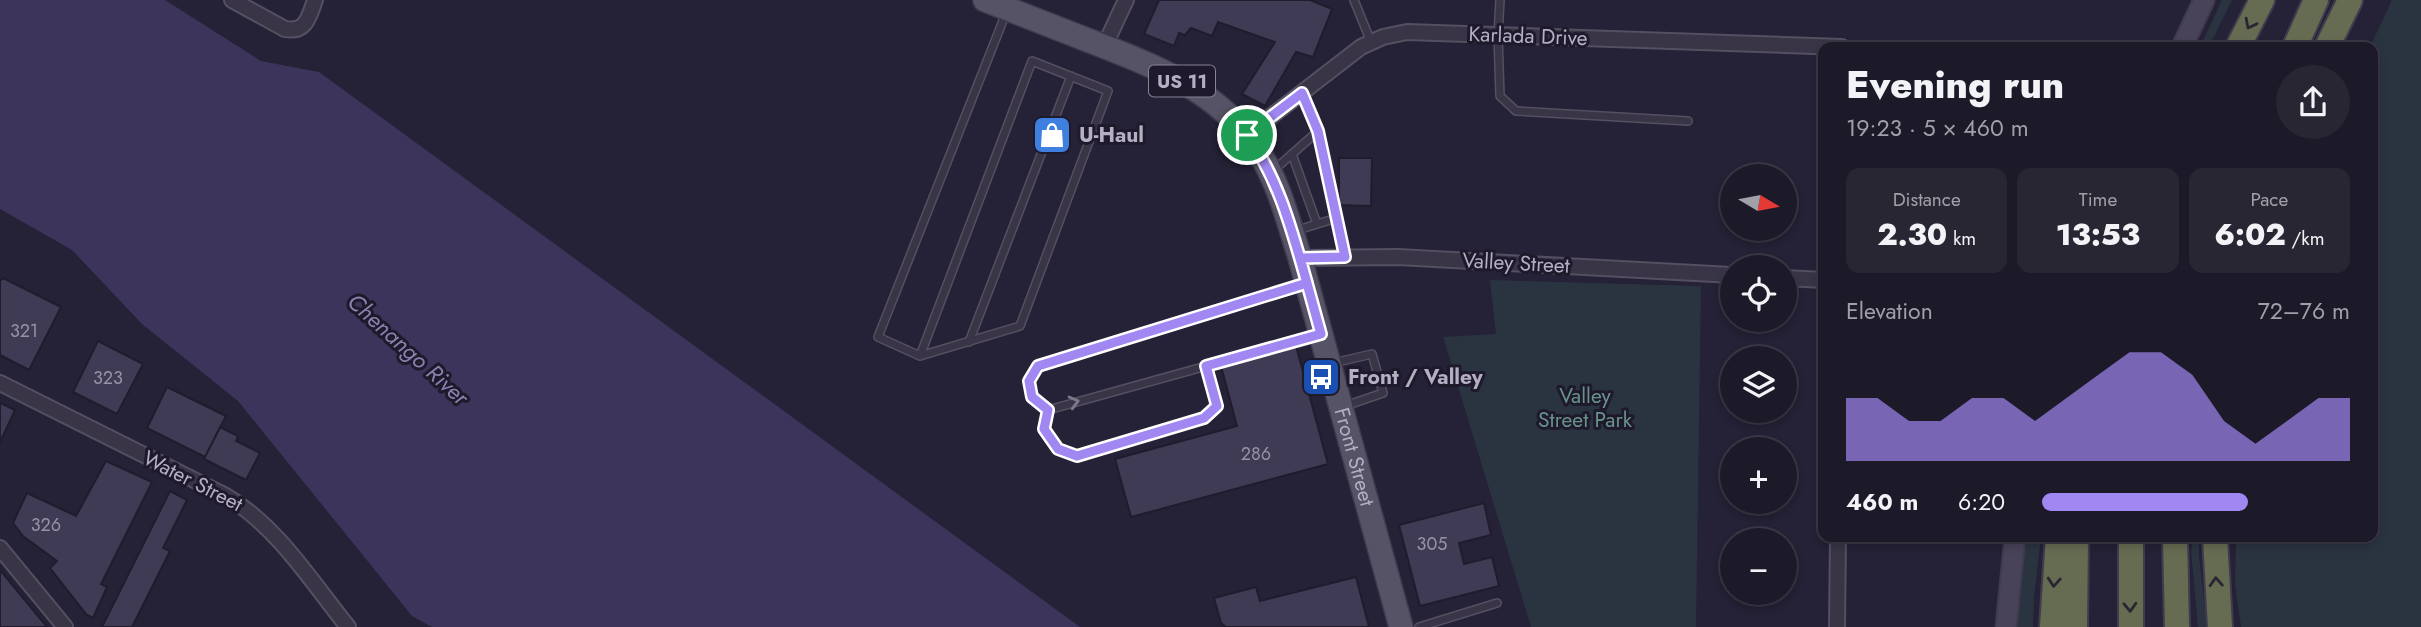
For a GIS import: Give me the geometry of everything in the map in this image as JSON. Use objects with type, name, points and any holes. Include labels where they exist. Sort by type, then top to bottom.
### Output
[{"type":"highway","points":[[2241,42],[2262,0]]},
{"type":"highway","points":[[2297,42],[2316,0]]},
{"type":"highway","points":[[2329,42],[2350,0]]},
{"type":"highway","points":[[2348,42],[2364,0]]},
{"type":"highway","points":[[2052,627],[2058,542]]},
{"type":"highway","points":[[2075,627],[2076,542]]},
{"type":"highway","points":[[2131,627],[2132,542]]},
{"type":"highway","points":[[2175,542],[2176,627]]},
{"type":"highway","points":[[2215,542],[2220,627]]},
{"type":"main road","name":"Front Street","points":[[985,0],[1183,81],[1220,108],[1247,135],[1271,173],[1292,232],[1401,627]]},
{"type":"street","points":[[232,0],[285,29],[294,30],[301,29],[306,23],[315,0]]},
{"type":"street","points":[[1104,47],[1126,0]]},
{"type":"street","points":[[2184,42],[2204,0]]},
{"type":"street","name":"Karlada Drive","points":[[1247,135],[1361,47],[1383,37],[1407,32],[1818,46]]},
{"type":"street","name":"Valley Street","points":[[1300,258],[1398,257],[1720,274]]},
{"type":"street","points":[[1797,279],[1818,280]]},
{"type":"street","name":"Water Street","points":[[0,383],[250,510],[271,531],[348,627]]},
{"type":"street","points":[[1837,627],[1838,542]]},
{"type":"street","points":[[2006,627],[2014,542]]},
{"type":"street","points":[[0,548],[65,627]]},
{"type":"lane","points":[[1354,0],[1371,42]]},
{"type":"lane","points":[[1500,0],[1500,96],[1516,111],[1688,121]]},
{"type":"lane","points":[[920,356],[1032,61],[1108,91],[1020,326],[920,356],[878,337],[1008,9]]},
{"type":"lane","points":[[969,342],[1072,76]]},
{"type":"lane","points":[[1302,93],[1318,131],[1345,257]]},
{"type":"lane","points":[[1271,173],[1318,131]]},
{"type":"lane","points":[[1292,154],[1317,224]]},
{"type":"lane","points":[[1292,232],[1336,218]]},
{"type":"lane","points":[[1048,410],[1032,397],[1029,381],[1038,366],[1307,283]]},
{"type":"lane","points":[[1048,410],[1321,334]]},
{"type":"lane","points":[[1329,364],[1372,354],[1383,393],[1341,408]]},
{"type":"lane","points":[[1048,410],[1044,429],[1058,449],[1077,456],[1204,418],[1217,406],[1206,366]]},
{"type":"lane","points":[[1419,627],[1497,603]]},
{"type":"green space","points":[[2222,0],[2232,0],[2211,42],[2202,42]]},
{"type":"green space","points":[[2392,0],[2421,0],[2421,627],[2241,627],[2235,584],[2236,542],[2378,542],[2378,42],[2372,42]]},
{"type":"green space","name":"Valley Street Park","points":[[1490,280],[1701,286],[1696,627],[1531,627],[1443,337],[1496,334]]},
{"type":"green space","points":[[2026,542],[2040,542],[2033,627],[2017,627],[2018,595]]},
{"type":"green space","points":[[2192,542],[2199,542],[2207,627],[2198,627]]},
{"type":"water","name":"Chenango River","points":[[0,0],[165,0],[261,61],[319,72],[1080,627],[432,627],[412,616],[238,401],[142,324],[72,250],[0,209]]},
{"type":"building","points":[[1159,0],[1310,0],[1332,9],[1313,57],[1296,52],[1265,106],[1242,94],[1275,42],[1218,22],[1212,36],[1191,28],[1185,35],[1179,33],[1174,46],[1144,34]]},
{"type":"building","points":[[1339,158],[1372,158],[1371,206],[1339,205]]},
{"type":"building","points":[[3,278],[61,307],[29,370],[0,355],[0,281]]},
{"type":"building","points":[[98,341],[143,364],[117,414],[73,392]]},
{"type":"building","points":[[1296,346],[1328,464],[1131,517],[1115,459],[1237,426],[1221,366]]},
{"type":"building","points":[[167,387],[226,416],[205,457],[147,428]]},
{"type":"building","points":[[0,403],[15,410],[0,442]]},
{"type":"building","points":[[220,427],[238,436],[236,441],[260,453],[246,480],[204,459]]},
{"type":"building","points":[[106,461],[152,482],[101,584],[107,587],[93,618],[86,614],[50,568],[57,561],[23,536],[13,523],[27,493],[76,516]]},
{"type":"building","points":[[170,491],[187,500],[163,548],[170,551],[132,627],[102,627]]},
{"type":"building","points":[[1484,503],[1491,535],[1459,543],[1464,564],[1492,557],[1499,586],[1420,606],[1399,525]]},
{"type":"building","points":[[0,570],[47,627],[0,627]]},
{"type":"building","points":[[1356,577],[1369,627],[1226,627],[1221,623],[1214,598],[1256,587],[1260,601]]},
{"type":"place","name":"U-Haul","points":[[1052,135]]},
{"type":"place","name":"Front / Valley","points":[[1321,377]]},
{"type":"route","points":[[1247,135],[1271,173],[1282,200],[1307,283],[1038,366],[1029,381],[1032,397],[1048,410],[1044,429],[1058,449],[1077,456],[1204,418],[1217,406],[1206,366],[1321,334],[1307,283],[1300,258],[1345,257],[1318,131],[1302,93],[1247,135]]}]
